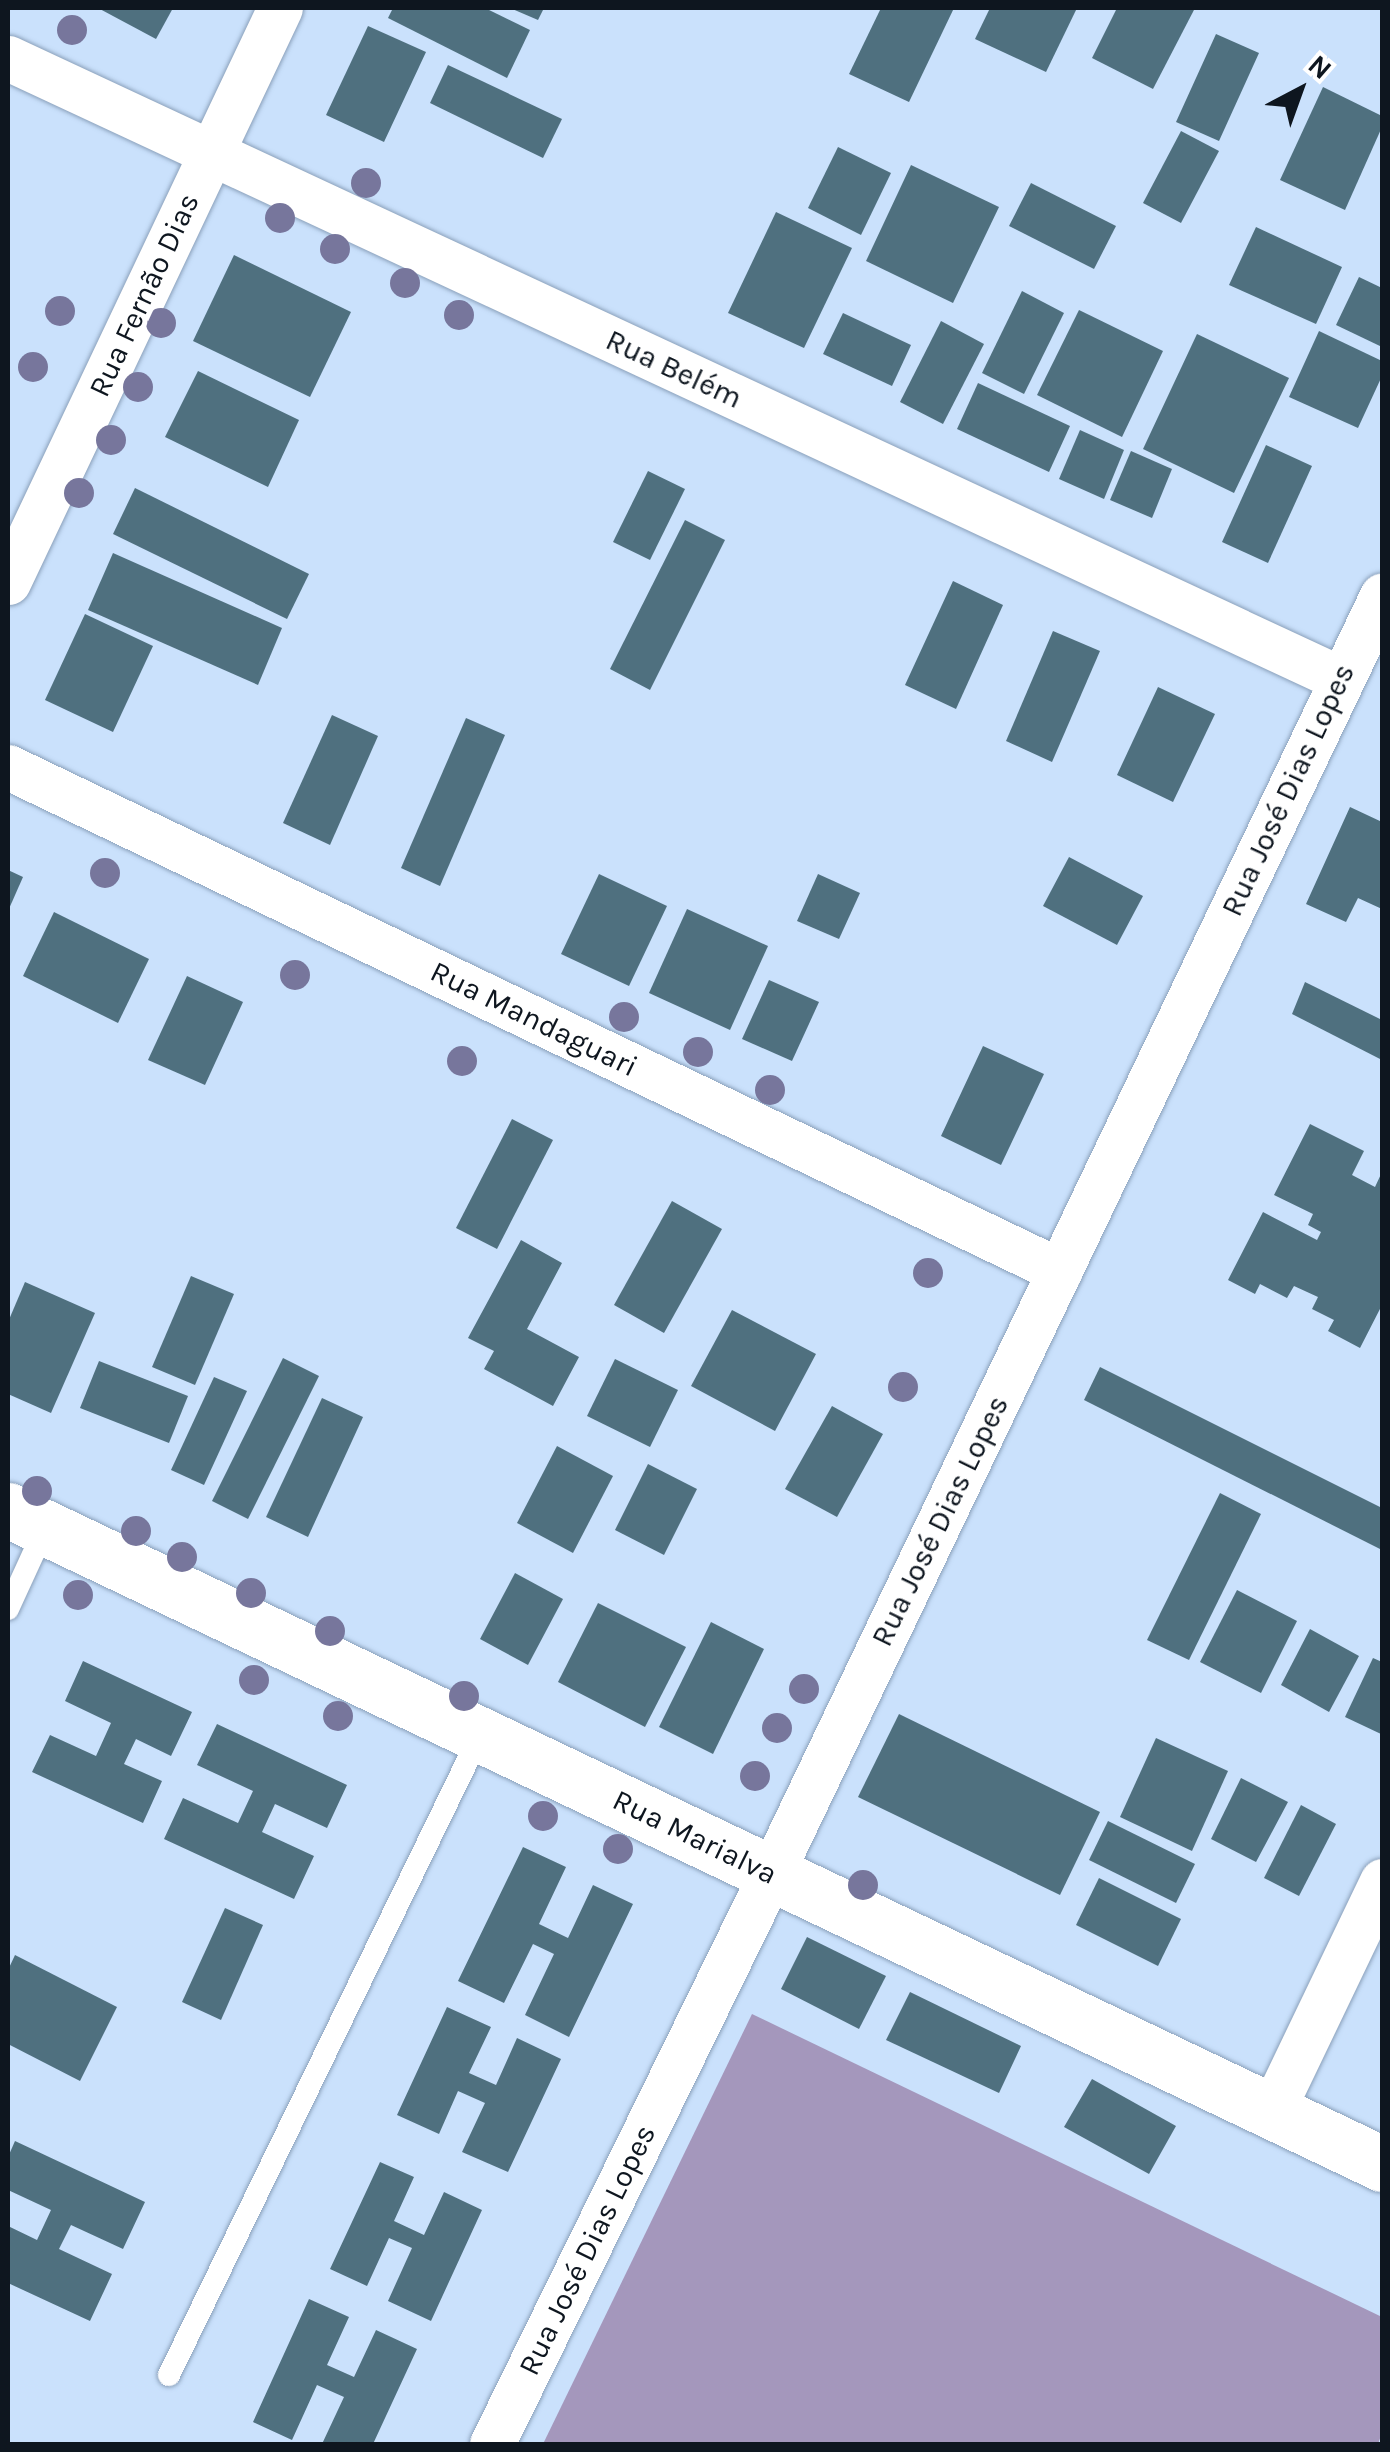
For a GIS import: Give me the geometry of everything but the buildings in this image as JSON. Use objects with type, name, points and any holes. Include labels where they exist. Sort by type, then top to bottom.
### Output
[{"type":"street","name":"Rua Fernão Dias","points":[[8,582],[280,8]]},
{"type":"street","name":"Rua Belém","points":[[8,58],[1340,679]]},
{"type":"street","name":"Rua José Dias Lopes","points":[[492,2444],[771,1874],[1382,596]]},
{"type":"street","name":"Rua Mandaguari","points":[[8,767],[1060,1271]]},
{"type":"street","name":"Rua Marialva","points":[[26,1519],[1382,2164]]},
{"type":"street","points":[[1272,2111],[1382,1881]]},
{"type":"lane","points":[[8,1610],[26,1519]]},
{"type":"lane","points":[[168,2375],[481,1733]]},
{"type":"shaded area","points":[[752,2014],[1382,2317],[1382,2433],[1378,2444],[543,2444]]}]
